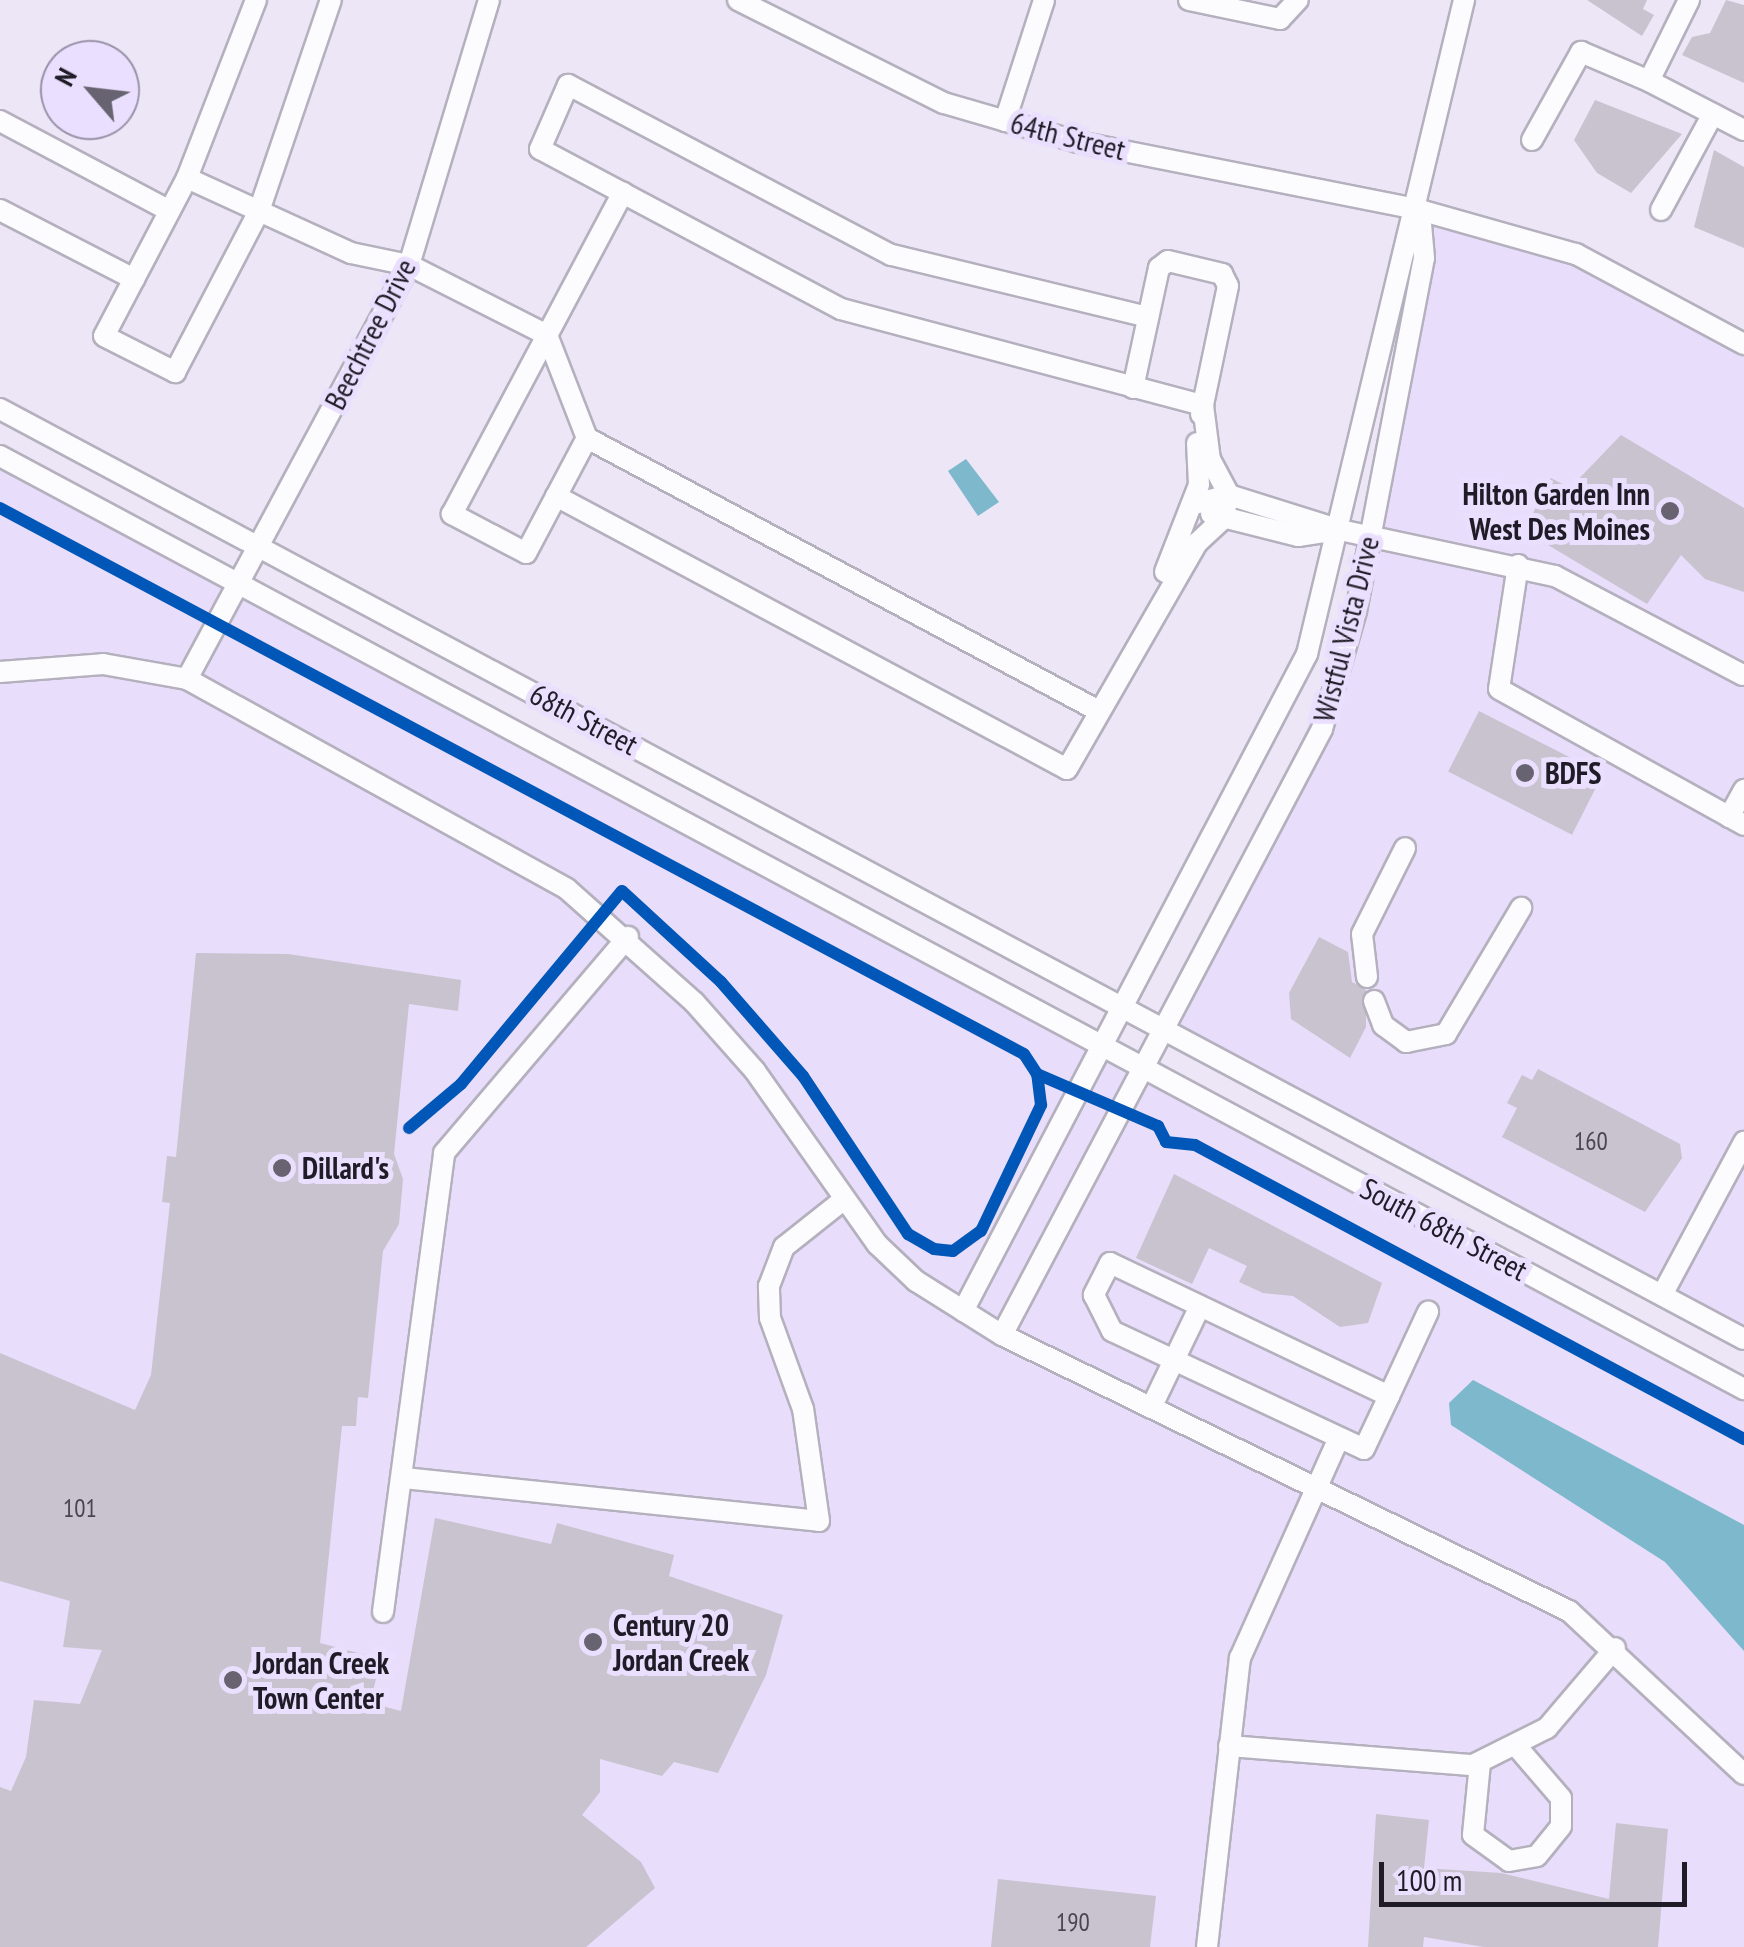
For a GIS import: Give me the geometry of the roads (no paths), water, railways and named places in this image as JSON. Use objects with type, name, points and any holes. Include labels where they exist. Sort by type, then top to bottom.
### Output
[{"type":"street","points":[[256,0],[188,178],[104,336],[175,372],[259,211],[331,0]]},
{"type":"street","name":"Beechtree Drive","points":[[187,679],[233,586],[260,543],[409,265],[489,0]]},
{"type":"street","name":"64th Street","points":[[738,0],[887,79],[1005,121],[1420,210],[1576,254],[1744,344]]},
{"type":"street","points":[[1005,121],[1044,0]]},
{"type":"street","points":[[1189,0],[1280,19],[1298,0]]},
{"type":"street","name":"Wistful Vista Drive","points":[[963,1311],[1275,727],[1307,654],[1340,530],[1399,252],[1420,210],[1464,0]]},
{"type":"street","points":[[1649,80],[1690,0]]},
{"type":"street","points":[[1532,140],[1581,52],[1649,80],[1744,130]]},
{"type":"street","points":[[1148,317],[891,255],[562,88],[540,149],[841,309],[1203,405]]},
{"type":"street","points":[[1661,210],[1713,114]]},
{"type":"street","points":[[0,121],[170,211]]},
{"type":"street","points":[[188,178],[350,252],[409,265],[547,335],[587,438],[1099,711]]},
{"type":"street","points":[[587,438],[526,553],[452,514],[623,193]]},
{"type":"street","points":[[0,210],[134,280]]},
{"type":"street","name":"Wistful Vista Drive","points":[[1002,1335],[1167,1033],[1322,729],[1370,536],[1424,258],[1420,210]]},
{"type":"street","points":[[1133,388],[1148,317],[1168,261],[1222,274],[1228,286],[1203,405],[1194,504],[1151,617]]},
{"type":"street","points":[[556,496],[1067,768],[1196,542],[1222,520],[1229,496],[1210,460],[1203,405]]},
{"type":"street","name":"68th Street","points":[[0,409],[260,543],[1167,1033]]},
{"type":"street","name":"68th Street","points":[[0,456],[233,586],[1144,1071]]},
{"type":"street","points":[[1194,504],[1229,496],[1340,530],[1518,565],[1743,675]]},
{"type":"street","points":[[1194,504],[1222,520],[1298,536],[1340,530]]},
{"type":"street","points":[[1518,565],[1499,689],[1737,821],[1744,790]]},
{"type":"street","points":[[0,672],[103,664],[187,679],[477,834],[628,936],[755,1071],[842,1200],[916,1281],[1002,1335],[1542,1595],[1615,1648],[1744,1774]]},
{"type":"street","points":[[1367,976],[1362,934],[1405,848]]},
{"type":"street","points":[[1374,1001],[1383,1025],[1406,1042],[1446,1034],[1521,908]]},
{"type":"street","points":[[382,1612],[404,1478],[429,1218],[444,1153],[628,936]]},
{"type":"street","name":"South 68th Street","points":[[1167,1033],[1744,1338]]},
{"type":"street","name":"South 68th Street","points":[[1144,1071],[1744,1389]]},
{"type":"street","points":[[1662,1295],[1744,1142]]},
{"type":"street","points":[[404,1478],[818,1521],[803,1409],[770,1318],[769,1286],[784,1247],[842,1200]]},
{"type":"street","points":[[1389,1396],[1110,1263],[1102,1279],[1093,1306],[1104,1324],[1364,1450],[1428,1312]]},
{"type":"street","points":[[1151,1408],[1200,1306]]},
{"type":"street","points":[[1207,1947],[1229,1746],[1247,1632],[1339,1438]]},
{"type":"street","points":[[1229,1746],[1480,1763],[1518,1748],[1548,1728],[1615,1648]]},
{"type":"street","points":[[1480,1763],[1474,1835],[1500,1857],[1526,1860],[1556,1837],[1562,1811],[1555,1788],[1518,1748]]},
{"type":"water","points":[[966,459],[999,502],[978,516],[948,471]]},
{"type":"water","points":[[1473,1380],[1744,1525],[1744,1651],[1665,1562],[1451,1425],[1449,1403]]},
{"type":"place","name":"Hilton Garden Inn West Des Moines","points":[[1670,511]]},
{"type":"place","name":"BDFS","points":[[1525,773]]},
{"type":"place","name":"Dillard's","points":[[282,1168]]},
{"type":"place","name":"Century 20 Jordan Creek","points":[[593,1642]]},
{"type":"place","name":"Jordan Creek Town Center","points":[[233,1680]]}]
